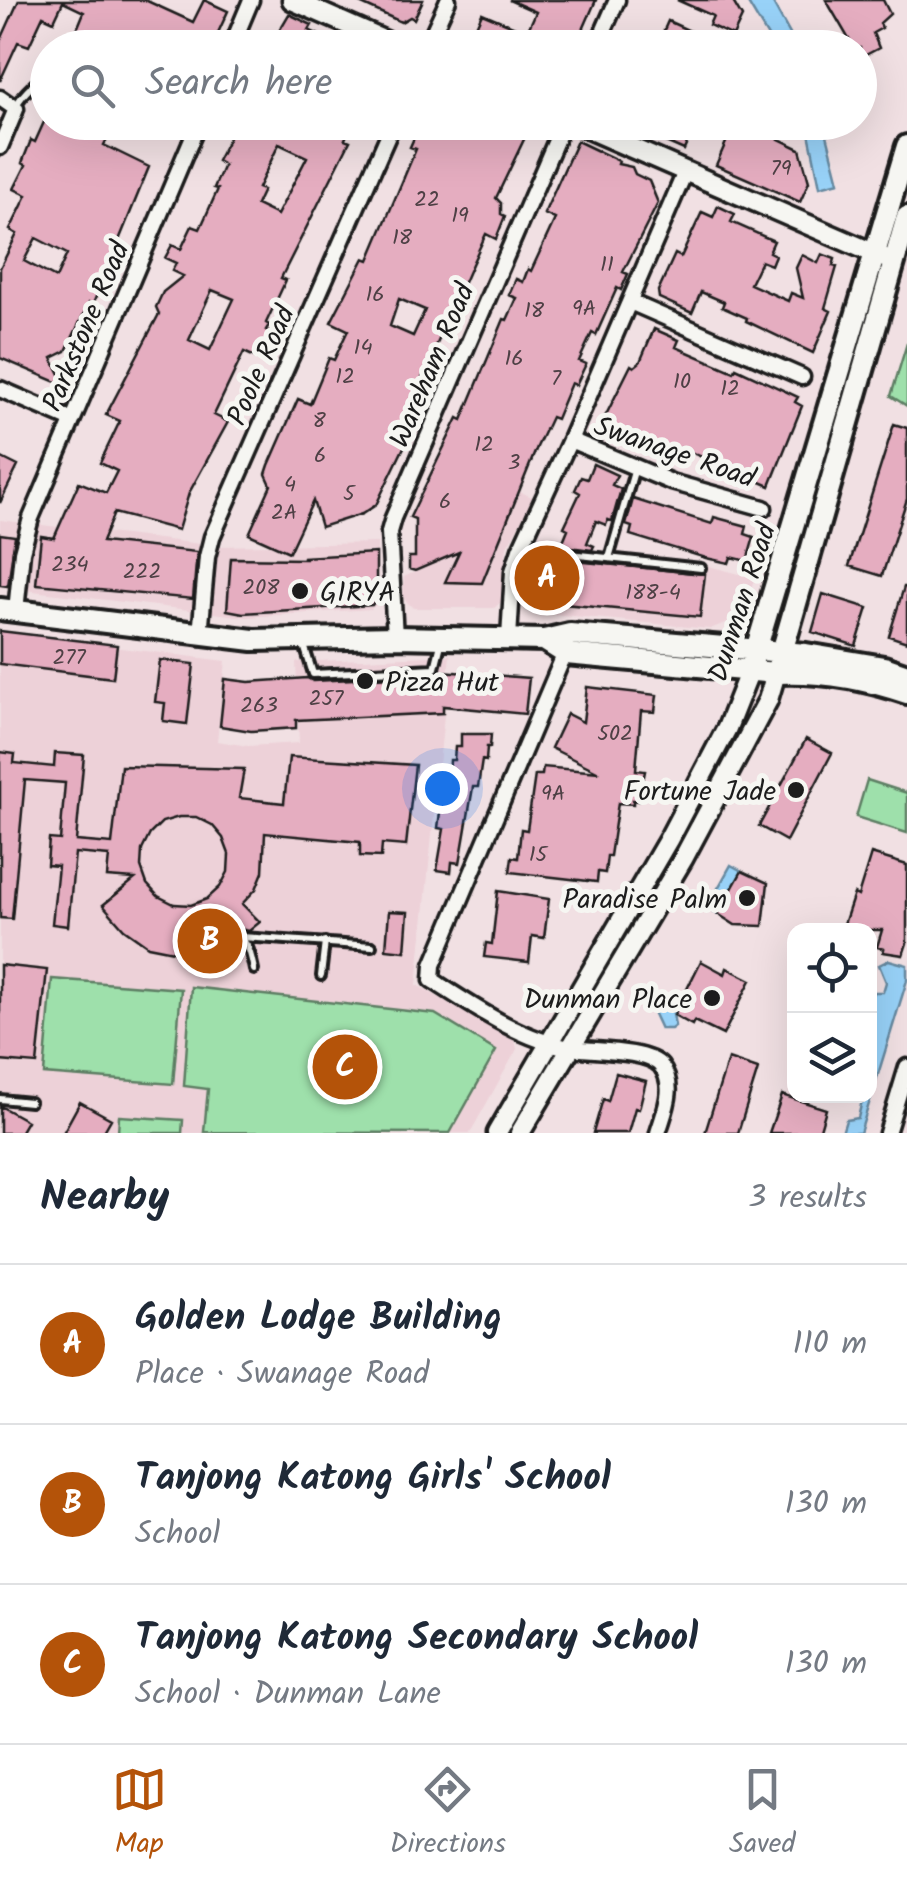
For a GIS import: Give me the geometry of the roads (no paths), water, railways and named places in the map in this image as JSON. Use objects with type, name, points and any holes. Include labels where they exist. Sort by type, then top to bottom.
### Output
[{"type":"main road","name":"Dunman Road","points":[[778,663],[884,258],[907,146]]},
{"type":"main road","name":"Dunman Road","points":[[753,660],[884,258],[907,217]]},
{"type":"main road","points":[[8,610],[200,635],[302,641],[509,638],[778,663],[884,667],[907,674]]},
{"type":"main road","points":[[778,663],[804,672],[907,692]]},
{"type":"street","points":[[239,30],[252,0]]},
{"type":"street","points":[[292,0],[360,30]]},
{"type":"street","points":[[434,30],[448,0]]},
{"type":"street","points":[[604,30],[617,0]]},
{"type":"street","points":[[0,98],[15,107],[16,113],[0,147]]},
{"type":"street","name":"Parkstone Road","points":[[8,610],[26,532],[191,140]]},
{"type":"street","name":"Poole Road","points":[[200,635],[210,542],[386,140]]},
{"type":"street","name":"Wareham Road","points":[[395,638],[389,532],[392,518],[556,140]]},
{"type":"street","points":[[613,140],[884,258]]},
{"type":"street","name":"Swanage Road","points":[[509,638],[513,571],[520,549],[685,172]]},
{"type":"street","points":[[630,302],[802,377]]},
{"type":"street","points":[[0,390],[72,420]]},
{"type":"street","name":"Swanage Road","points":[[570,440],[635,468],[764,508]]},
{"type":"street","points":[[568,644],[433,965],[432,980],[502,1021],[561,1046],[646,1057],[659,1063],[668,1078],[669,1096],[658,1133]]},
{"type":"street","name":"Dunman Road","points":[[520,1133],[726,728],[753,660]]},
{"type":"street","name":"Dunman Road","points":[[498,1133],[561,1046],[716,798],[768,700],[778,663]]},
{"type":"street","points":[[887,1133],[907,1067]]},
{"type":"lane","points":[[15,107],[30,88]]},
{"type":"lane","points":[[609,558],[635,468]]},
{"type":"lane","points":[[520,549],[701,568]]},
{"type":"lane","points":[[302,641],[313,674],[435,668],[442,638]]},
{"type":"lane","points":[[212,967],[202,950],[206,942],[229,932],[242,937],[372,946]]},
{"type":"lane","points":[[242,937],[254,970]]},
{"type":"lane","points":[[320,976],[325,942]]},
{"type":"lane","points":[[0,1099],[30,1102]]},
{"type":"water","points":[[746,0],[771,0],[788,30],[764,30]]},
{"type":"water","points":[[810,140],[828,140],[839,182],[820,187]]},
{"type":"water","points":[[731,865],[742,871],[718,914],[707,908]]},
{"type":"water","points":[[889,960],[907,965],[907,980],[877,1078],[877,992],[883,992],[886,982],[879,965]]},
{"type":"water","points":[[663,1002],[672,1007],[675,1026],[671,1029],[661,1029],[654,1014]]},
{"type":"water","points":[[861,1103],[869,1103],[860,1133],[842,1133],[846,1120],[858,1118]]},
{"type":"place","name":"Golden Lodge Building","points":[[547,578]]},
{"type":"place","name":"G1RYA","points":[[300,591]]},
{"type":"place","name":"Pizza Hut","points":[[365,681]]},
{"type":"place","name":"Fortune Jade","points":[[796,790]]},
{"type":"place","name":"Paradise Palm","points":[[747,898]]},
{"type":"place","name":"Tanjong Katong Girls' School","points":[[210,941]]},
{"type":"place","name":"Dunman Place","points":[[712,998]]},
{"type":"place","name":"Tanjong Katong Secondary School","points":[[345,1067]]}]
